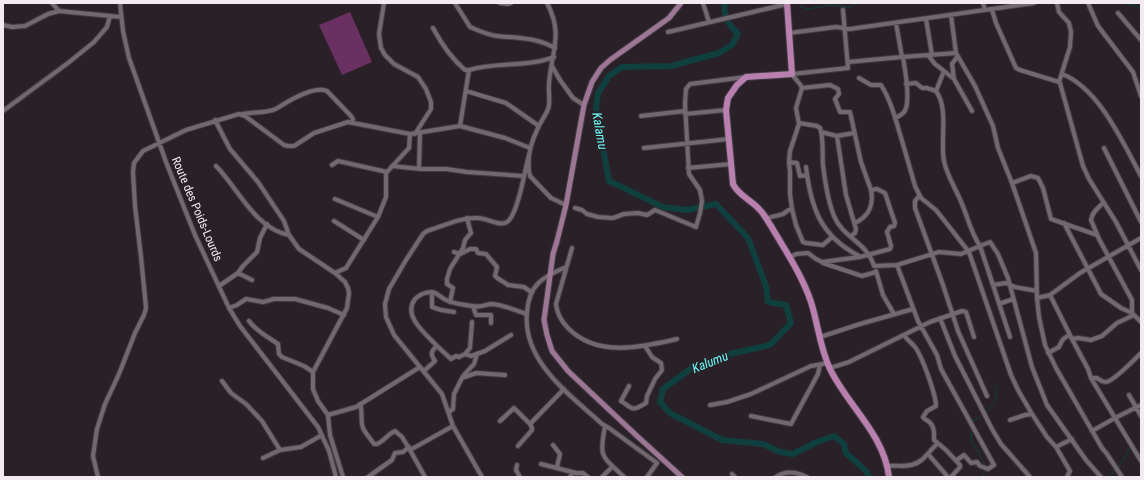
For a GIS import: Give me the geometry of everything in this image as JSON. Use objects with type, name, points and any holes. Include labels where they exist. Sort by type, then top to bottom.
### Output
[{"type":"highway","points":[[787,4],[792,74],[746,77],[737,85],[726,104],[730,164],[735,188],[759,209],[789,258],[809,297],[829,366],[841,388],[870,427],[888,466],[889,477]]},
{"type":"main road","points":[[681,3],[669,18],[610,60],[592,82],[584,105],[566,205],[553,254],[549,274],[544,320],[546,335],[552,351],[568,370],[682,477]]},
{"type":"street","points":[[52,3],[59,11]]},
{"type":"street","name":"Route des Poids-Lourds","points":[[120,3],[122,31],[129,58],[189,222],[229,308],[247,336],[300,402],[322,435],[329,451],[336,477]]},
{"type":"street","points":[[335,273],[346,268],[378,217],[386,197],[385,175],[409,148],[413,134],[431,109],[431,102],[426,89],[418,77],[394,64],[385,55],[381,48],[379,34],[384,3]]},
{"type":"street","points":[[455,3],[470,28],[492,34],[522,37],[547,44],[555,48]]},
{"type":"street","points":[[500,3],[512,3]]},
{"type":"street","points":[[482,477],[453,426],[444,396],[394,335],[386,321],[385,304],[388,293],[406,260],[425,232],[467,218],[485,219],[500,224],[507,222],[515,212],[530,148],[549,106],[549,86],[556,36],[554,18],[547,3]]},
{"type":"street","points":[[703,3],[709,22]]},
{"type":"street","points":[[983,3],[985,10]]},
{"type":"street","points":[[789,33],[836,26],[850,29],[1034,3]]},
{"type":"street","points":[[1057,3],[1058,12],[1067,19],[1071,32],[1070,47],[1059,82]]},
{"type":"street","points":[[1088,3],[1098,26],[1133,72],[1141,96]]},
{"type":"street","points":[[668,32],[787,4]]},
{"type":"street","points":[[802,88],[794,79],[792,74],[847,69],[848,62],[843,10]]},
{"type":"street","points":[[992,10],[994,19],[1016,68],[1059,82],[1061,85],[1083,166],[1141,270]]},
{"type":"street","points":[[3,25],[12,27],[25,26],[48,14],[59,11],[121,17]]},
{"type":"street","points":[[1118,13],[1141,40]]},
{"type":"street","points":[[951,15],[956,55],[975,86],[992,122],[998,148],[1012,183],[1036,253],[1037,298],[1042,333],[1048,353],[1102,448],[1122,477]]},
{"type":"street","points":[[3,111],[94,42],[107,27],[110,16]]},
{"type":"street","points":[[926,18],[930,55],[935,64],[954,79]]},
{"type":"street","points":[[895,118],[902,114],[906,108],[906,84],[896,23]]},
{"type":"street","points":[[433,28],[440,41],[465,70],[491,65],[540,62],[554,57]]},
{"type":"street","points":[[547,44],[556,36]]},
{"type":"street","points":[[848,62],[930,55],[956,55]]},
{"type":"street","points":[[956,55],[952,64],[954,79],[972,111]]},
{"type":"street","points":[[552,66],[573,98],[584,105]]},
{"type":"street","points":[[460,126],[469,70]]},
{"type":"street","points":[[936,91],[944,71]]},
{"type":"street","points":[[1062,74],[1070,77],[1082,87],[1101,108],[1127,149],[1141,176]]},
{"type":"street","points":[[575,208],[596,217],[613,218],[624,214],[638,213],[647,215],[655,210],[696,227],[702,201],[701,191],[689,176],[685,113],[686,89],[688,85],[746,77]]},
{"type":"street","points":[[859,78],[871,85],[881,84],[889,100],[919,196],[936,210],[969,252],[1011,375],[1032,414],[1047,437],[1056,447],[1070,471],[1067,477]]},
{"type":"street","points":[[906,84],[916,83],[922,88],[936,91],[939,97],[942,107],[943,122],[942,146],[948,173],[966,214],[972,234],[980,246],[1010,337]]},
{"type":"street","points":[[802,88],[830,85],[838,89],[839,94],[835,99],[839,111],[850,111],[861,162],[871,190],[873,201],[864,218],[855,223]]},
{"type":"street","points":[[802,88],[796,108],[799,123],[790,151],[789,162],[792,209],[796,225],[804,242],[822,245],[832,237]]},
{"type":"street","points":[[98,477],[93,456],[97,429],[107,399],[146,308],[142,263],[136,222],[133,168],[134,163],[140,153],[186,130],[239,114],[253,114],[260,111],[273,110],[311,91],[324,89],[351,116],[353,119],[352,122]]},
{"type":"street","points":[[466,91],[506,103],[539,126]]},
{"type":"street","points":[[641,116],[726,110]]},
{"type":"street","points":[[242,114],[288,146],[294,146],[314,133],[352,122],[413,134],[460,126],[505,138],[530,148]]},
{"type":"street","points":[[215,120],[232,153],[254,176],[287,226],[289,235],[302,252],[335,273],[345,282],[348,288],[349,303],[344,315],[312,372],[313,389],[318,401],[328,416],[330,435],[343,477]]},
{"type":"street","points":[[799,123],[820,128],[825,178],[834,216],[840,227],[869,254],[883,295],[894,314]]},
{"type":"street","points":[[821,132],[837,136],[854,133]]},
{"type":"street","points":[[419,169],[420,133]]},
{"type":"street","points":[[837,136],[846,195],[855,223],[856,232],[851,236]]},
{"type":"street","points":[[644,148],[729,139]]},
{"type":"street","points":[[1104,148],[1141,222]]},
{"type":"street","points":[[529,155],[530,176],[551,198],[566,205]]},
{"type":"street","points":[[332,165],[338,161],[387,172]]},
{"type":"street","points":[[789,162],[797,163],[800,176],[807,175]]},
{"type":"street","points":[[688,168],[730,164]]},
{"type":"street","points":[[216,166],[230,181],[247,206],[277,232],[289,235]]},
{"type":"street","points":[[392,166],[523,176]]},
{"type":"street","points":[[806,167],[809,187],[822,224],[832,237],[846,248],[860,256]]},
{"type":"street","points":[[1012,183],[1031,176],[1038,178],[1043,188],[1051,219],[1097,235]]},
{"type":"street","points":[[822,262],[860,256],[891,248],[887,232],[890,227],[894,226],[895,224],[884,193],[877,189],[871,190]]},
{"type":"street","points":[[919,196],[915,201],[915,208],[958,331],[987,396]]},
{"type":"street","points":[[335,199],[378,217]]},
{"type":"street","points":[[1104,203],[1095,210],[1091,218],[1097,235],[1132,300],[1133,314]]},
{"type":"street","points":[[766,219],[783,214],[787,210],[792,209]]},
{"type":"street","points":[[450,302],[453,288],[447,284],[447,279],[450,270],[463,248],[464,242],[471,232],[467,218]]},
{"type":"street","points":[[334,221],[364,240]]},
{"type":"street","points":[[1064,223],[1103,297],[1133,314],[1141,322]]},
{"type":"street","points":[[219,286],[238,273],[257,252],[260,238],[267,224]]},
{"type":"street","points":[[1037,298],[1050,295],[1087,269],[1141,238]]},
{"type":"street","points":[[874,266],[897,265],[932,253],[941,252],[959,255],[969,252],[989,242],[992,244],[1010,284],[1028,354],[1049,408],[1090,465],[1101,477]]},
{"type":"street","points":[[572,248],[556,304],[561,320],[570,331],[582,340],[596,345],[616,348],[645,346],[677,339]]},
{"type":"street","points":[[454,252],[460,254],[470,249],[476,249],[478,253],[486,254],[497,267],[496,277],[508,285],[524,287],[531,292]]},
{"type":"street","points":[[789,258],[796,254],[808,253],[822,262],[862,276],[876,272]]},
{"type":"street","points":[[897,265],[920,326],[937,355],[941,369],[994,465],[985,468],[980,466],[977,462],[971,463],[964,455],[957,460]]},
{"type":"street","points":[[566,266],[549,274],[540,281],[531,292],[527,304],[526,314],[528,334],[534,352],[547,372],[602,424],[657,463],[647,477]]},
{"type":"street","points":[[238,273],[252,280]]},
{"type":"street","points":[[993,284],[1006,283],[1023,290],[1037,291]]},
{"type":"street","points":[[472,322],[470,348],[465,354],[450,359],[420,329],[412,314],[412,306],[416,298],[423,294],[432,292],[450,302],[481,307],[490,304],[502,305],[526,314]]},
{"type":"street","points":[[432,292],[432,307],[454,312]]},
{"type":"street","points":[[1050,295],[1088,369],[1091,378],[1141,461]]},
{"type":"street","points":[[229,308],[246,298],[263,302],[274,299],[295,299],[328,308],[344,315]]},
{"type":"street","points":[[1000,304],[1013,299]]},
{"type":"street","points":[[473,306],[476,315],[491,315],[491,323]]},
{"type":"street","points":[[820,337],[894,314],[913,310]]},
{"type":"street","points":[[710,405],[727,402],[751,394],[811,366],[829,366],[849,362],[920,326],[940,318],[962,312],[966,312],[974,337]]},
{"type":"street","points":[[1048,353],[1059,347],[1063,338],[1071,337],[1092,340],[1102,336],[1117,323],[1133,314]]},
{"type":"street","points":[[940,318],[955,356],[984,414],[1002,444],[1030,477]]},
{"type":"street","points":[[249,321],[255,328],[278,344],[279,354],[282,357],[304,366],[312,372]]},
{"type":"street","points":[[465,354],[470,356],[485,351],[511,335]]},
{"type":"street","points":[[904,335],[906,340],[915,347],[935,396],[936,406],[927,411],[923,417],[924,420],[929,422],[934,430],[934,439],[937,444],[957,460],[961,466],[950,477],[928,454]]},
{"type":"street","points":[[424,371],[434,361],[431,354],[437,346]]},
{"type":"street","points":[[629,386],[621,401],[632,409],[646,404],[647,396],[655,379],[662,370],[661,363],[652,357],[645,346]]},
{"type":"street","points":[[1091,378],[1096,377],[1102,382],[1107,382],[1120,373],[1141,353]]},
{"type":"street","points":[[450,417],[448,412],[453,409],[454,394],[462,378],[474,364],[477,354]]},
{"type":"street","points":[[751,416],[790,424],[792,423],[818,374],[820,365]]},
{"type":"street","points":[[328,416],[360,404],[420,367]]},
{"type":"street","points":[[462,378],[476,373],[505,374]]},
{"type":"street","points":[[222,381],[228,391],[246,404],[262,421],[280,450]]},
{"type":"street","points":[[972,389],[981,384]]},
{"type":"street","points":[[530,424],[564,389]]},
{"type":"street","points":[[1129,395],[1141,416]]},
{"type":"street","points":[[360,404],[362,411],[362,426],[374,444],[383,441],[395,431],[402,437],[410,449],[425,477]]},
{"type":"street","points":[[1092,431],[1141,405]]},
{"type":"street","points":[[500,421],[514,408],[530,424],[532,430],[518,446]]},
{"type":"street","points":[[1010,420],[1032,414]]},
{"type":"street","points":[[368,477],[384,467],[387,462],[392,460],[395,453],[410,449],[453,426]]},
{"type":"street","points":[[605,426],[602,443],[603,455],[624,477]]},
{"type":"street","points":[[263,458],[280,450],[301,447],[322,435]]},
{"type":"street","points":[[1056,447],[1072,439]]},
{"type":"street","points":[[888,466],[911,466],[928,454],[937,444]]},
{"type":"street","points":[[553,446],[560,454],[557,467]]},
{"type":"street","points":[[541,464],[583,473],[588,477]]},
{"type":"street","points":[[517,465],[516,470],[520,477]]},
{"type":"street","points":[[602,477],[612,466]]},
{"type":"street","points":[[570,477],[573,472]]},
{"type":"street","points":[[776,477],[785,472],[798,473],[808,477]]},
{"type":"shaded area","points":[[350,12],[372,62],[342,75],[319,25]]},
{"type":"waterway","name":"Kalumu","points":[[725,3],[727,19],[738,34],[732,45],[719,53],[671,66],[622,67],[609,76],[598,93],[596,109],[609,181],[663,207],[687,210],[716,204],[748,238],[766,286],[768,302],[786,305],[791,323],[770,345],[721,356],[693,367],[663,389],[660,402],[670,413],[722,440],[763,444],[780,452],[793,454],[817,442],[834,436],[844,444],[846,453],[866,471],[869,477]]},
{"type":"waterway","points":[[798,3],[802,7],[808,9],[830,5],[849,7],[857,3]]},
{"type":"waterway","points":[[1125,3],[1141,8]]},
{"type":"waterway","points":[[985,413],[995,400],[997,394],[996,385]]},
{"type":"waterway","points":[[973,423],[973,421],[982,415]]},
{"type":"waterway","points":[[973,431],[971,432],[972,442],[986,466]]},
{"type":"waterway","points":[[1118,466],[1122,463],[1130,447]]},
{"type":"waterway","points":[[983,477],[985,469]]},
{"type":"waterway","points":[[1110,477],[1115,470]]},
{"type":"water label","name":"Kalamu","points":[[600,131]]}]
